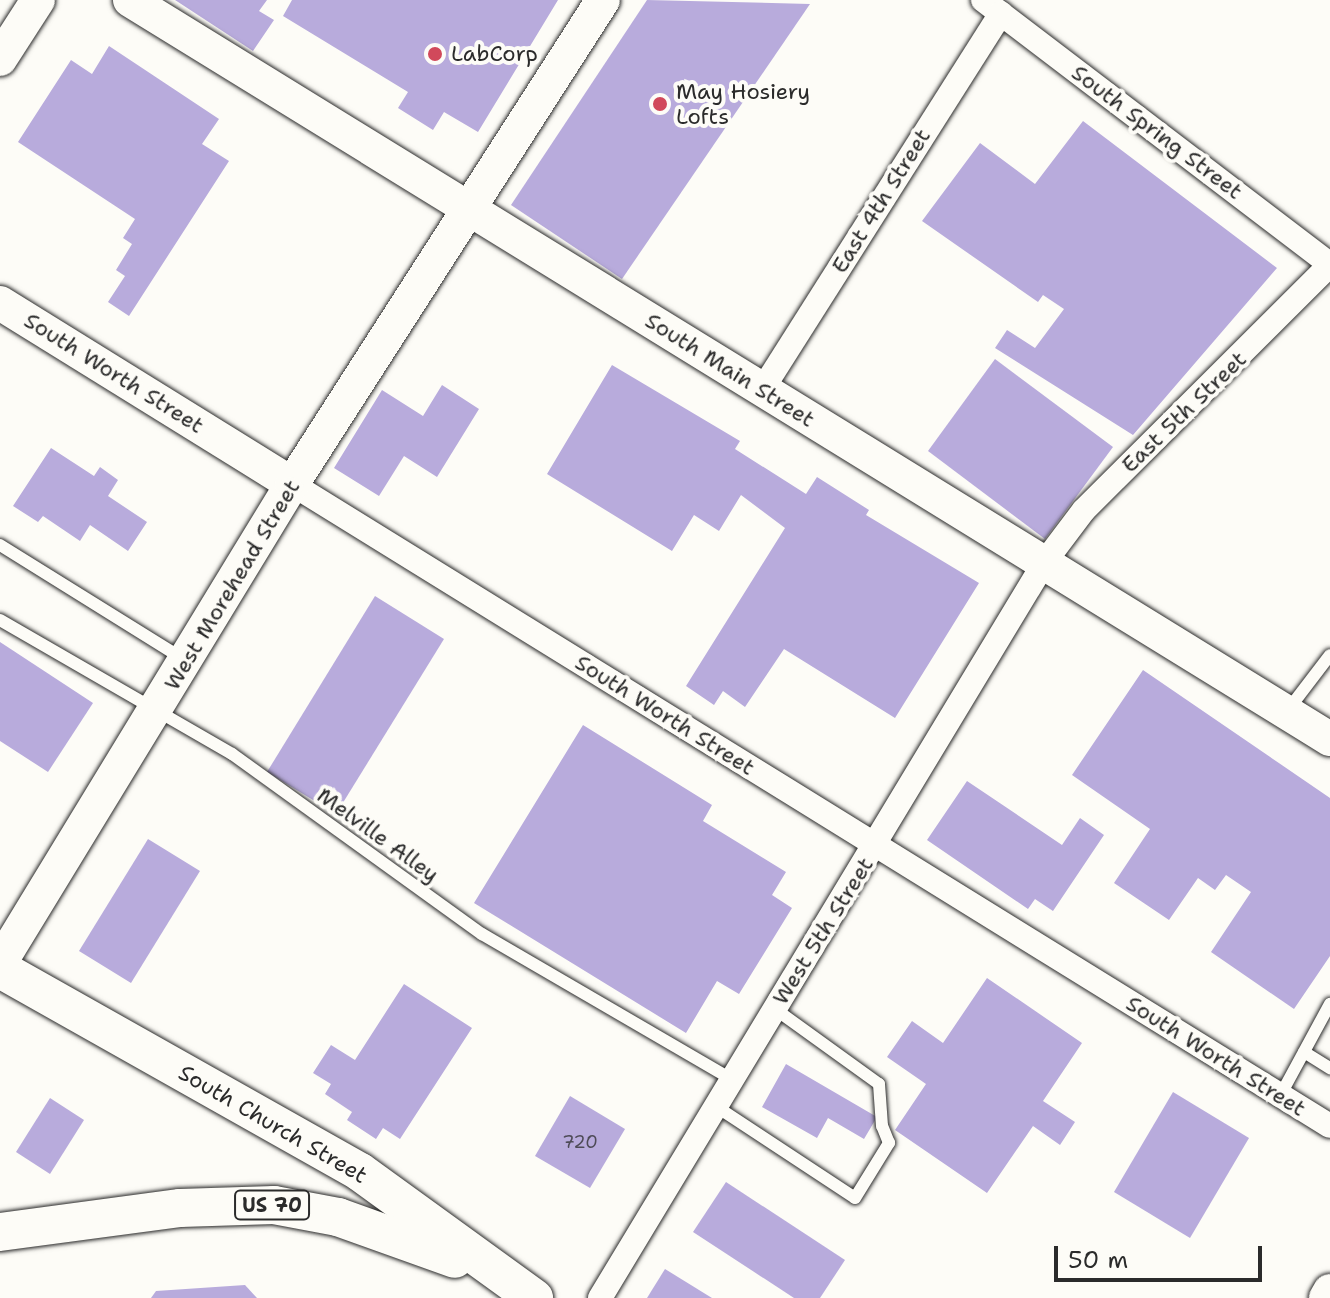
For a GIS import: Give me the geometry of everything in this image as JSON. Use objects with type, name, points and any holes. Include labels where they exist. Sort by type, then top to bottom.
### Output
[{"type":"main road","name":"South Church Street","points":[[0,969],[360,1172],[534,1298]]},
{"type":"main road","name":"US 70","points":[[0,1232],[180,1208],[274,1205],[338,1217],[425,1245],[527,1298]]},
{"type":"street","points":[[0,59],[38,0]]},
{"type":"street","name":"South Main Street","points":[[130,0],[1330,739]]},
{"type":"street","name":"West Morehead Street","points":[[0,963],[292,484],[603,0]]},
{"type":"street","name":"South Spring Street","points":[[992,7],[1330,265]]},
{"type":"street","name":"East 4th Street","points":[[762,390],[992,7]]},
{"type":"street","name":"East 5th Street","points":[[1044,563],[1084,510],[1330,265]]},
{"type":"street","name":"South Worth Street","points":[[0,303],[1330,1126]]},
{"type":"street","name":"West 5th Street","points":[[600,1298],[1044,563]]},
{"type":"street","points":[[1326,1298],[1330,1291]]},
{"type":"lane","points":[[0,545],[185,661]]},
{"type":"lane","name":"Melville Alley","points":[[0,620],[155,713],[232,754],[482,934],[733,1080]]},
{"type":"lane","points":[[1286,713],[1330,655]]},
{"type":"lane","points":[[1280,1096],[1330,1004]]},
{"type":"lane","points":[[717,1107],[855,1198],[889,1143],[882,1126],[879,1084],[775,1009]]},
{"type":"lane","points":[[1304,1052],[1330,1068]]},
{"type":"building","points":[[175,0],[267,0],[259,11],[274,20],[253,51]]},
{"type":"building","name":"LabCorp","points":[[292,0],[558,0],[478,132],[444,112],[433,130],[398,108],[408,92],[283,16]]},
{"type":"building","name":"May Hosiery Lofts","points":[[647,0],[810,4],[622,279],[511,205]]},
{"type":"building","points":[[109,46],[219,119],[202,144],[229,161],[129,316],[108,302],[125,276],[116,270],[132,244],[123,238],[135,219],[18,142],[71,60],[92,74]]},
{"type":"building","points":[[1083,121],[1277,268],[1133,435],[995,348],[1007,330],[1035,348],[1064,309],[1043,295],[1038,302],[922,221],[980,143],[1035,184]]},
{"type":"building","points":[[995,359],[1113,447],[1045,539],[928,451]]},
{"type":"building","points":[[612,365],[740,441],[735,449],[806,494],[817,477],[869,510],[866,515],[979,583],[895,718],[784,649],[745,707],[723,691],[714,705],[686,686],[785,528],[741,495],[719,531],[694,515],[672,551],[547,474]]},
{"type":"building","points":[[442,385],[479,409],[437,477],[404,456],[379,496],[334,468],[382,390],[423,416]]},
{"type":"building","points":[[51,448],[94,476],[100,467],[118,480],[108,496],[147,522],[128,551],[90,525],[80,541],[43,516],[38,522],[13,506]]},
{"type":"building","points":[[375,596],[444,639],[336,814],[267,772]]},
{"type":"building","points":[[0,642],[93,703],[48,772],[0,741]]},
{"type":"building","points":[[1143,670],[1330,798],[1330,956],[1294,1009],[1211,952],[1251,892],[1226,875],[1215,890],[1198,878],[1169,920],[1114,883],[1150,829],[1072,775]]},
{"type":"building","points":[[583,725],[712,805],[703,821],[786,872],[772,895],[792,908],[739,994],[717,981],[686,1033],[474,903]]},
{"type":"building","points":[[967,781],[1062,845],[1080,818],[1104,835],[1053,911],[1035,899],[1028,909],[927,840]]},
{"type":"building","points":[[148,839],[200,871],[131,983],[79,951]]},
{"type":"building","points":[[987,978],[1082,1043],[1043,1101],[1075,1122],[1060,1145],[1033,1126],[987,1193],[895,1130],[926,1084],[887,1057],[912,1021],[943,1043]]},
{"type":"building","points":[[404,984],[472,1028],[400,1139],[383,1128],[376,1139],[347,1120],[352,1112],[325,1094],[331,1084],[313,1073],[331,1045],[355,1060]]},
{"type":"building","points":[[786,1064],[877,1117],[864,1139],[828,1118],[817,1138],[762,1107]]},
{"type":"building","points":[[1173,1092],[1249,1138],[1190,1238],[1114,1192]]},
{"type":"building","points":[[570,1096],[625,1129],[590,1188],[535,1156]]},
{"type":"building","points":[[50,1098],[84,1120],[50,1174],[16,1152]]},
{"type":"building","points":[[726,1182],[845,1260],[820,1298],[794,1298],[693,1232]]},
{"type":"building","points":[[665,1269],[712,1298],[647,1298]]},
{"type":"building","points":[[245,1285],[257,1298],[151,1298],[156,1291]]},
{"type":"place","name":"LabCorp","points":[[435,54]]},
{"type":"place","name":"May Hosiery Lofts","points":[[660,104]]}]
